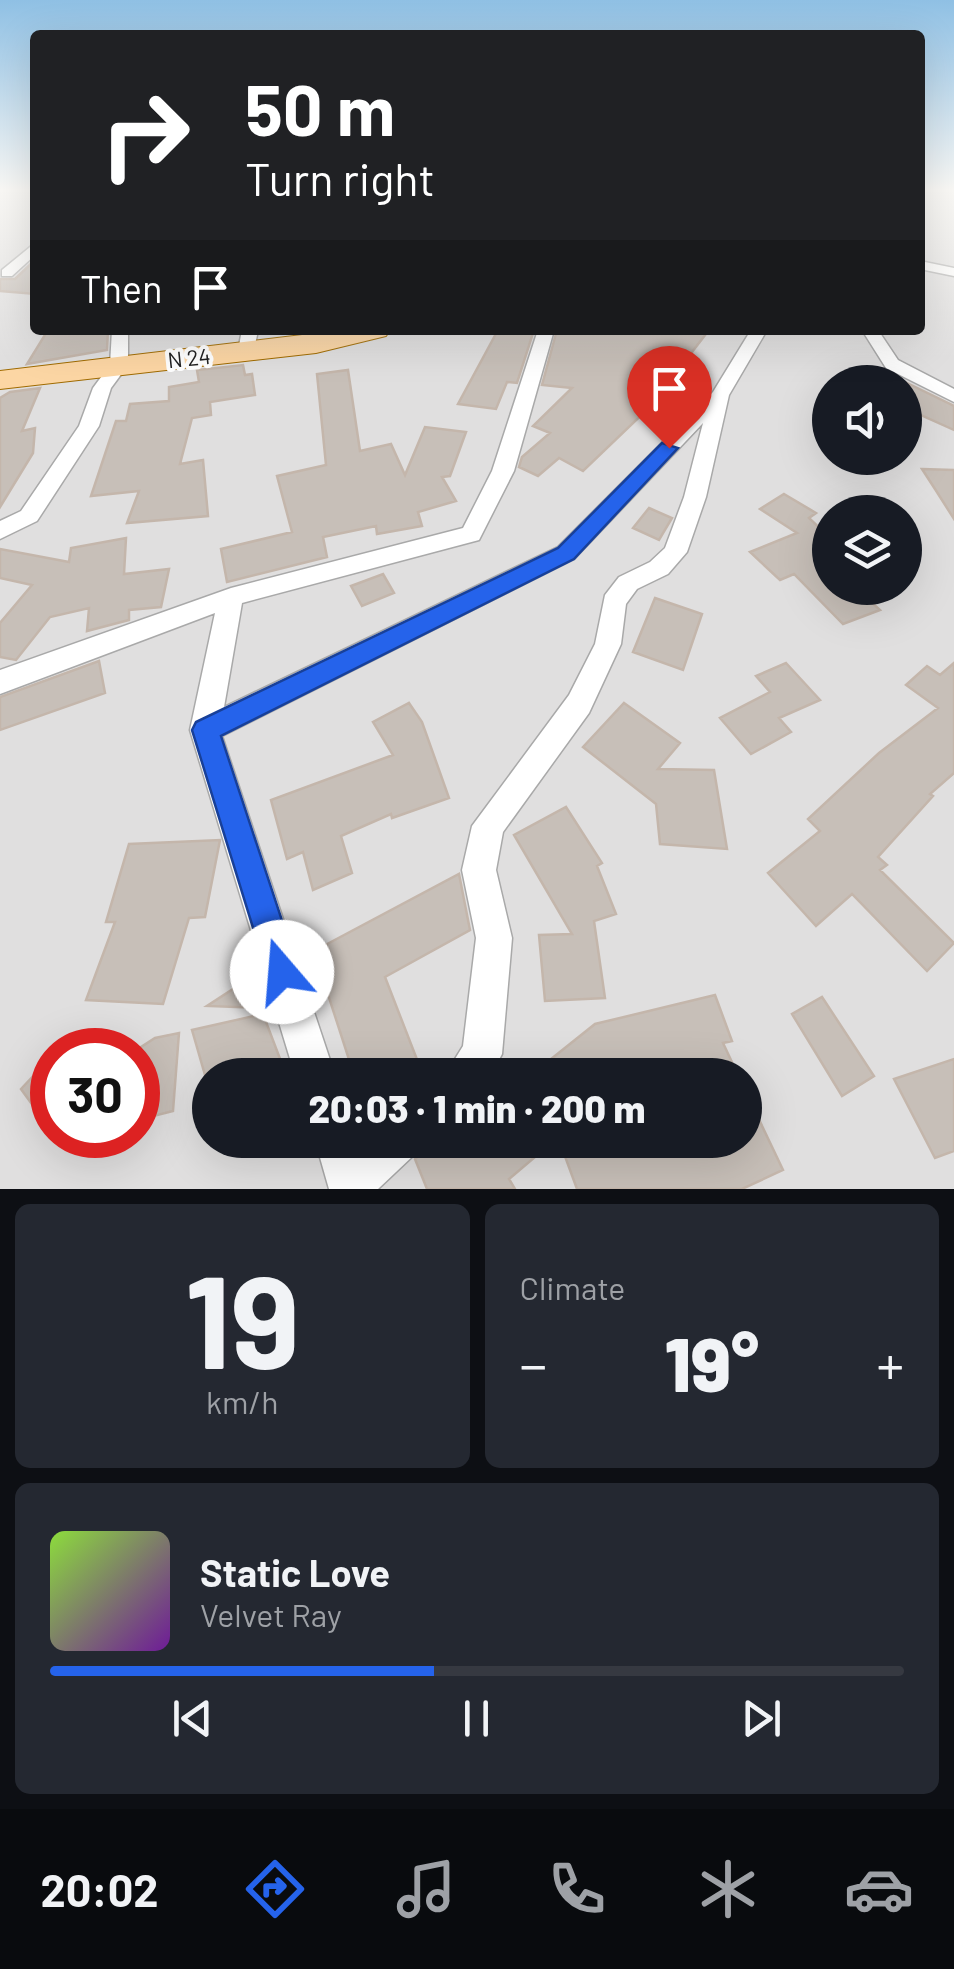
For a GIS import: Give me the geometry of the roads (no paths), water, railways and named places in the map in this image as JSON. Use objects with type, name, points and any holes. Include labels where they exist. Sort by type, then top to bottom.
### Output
[{"type":"main road","name":"N 24","points":[[0,380],[119,365],[249,340],[316,345],[357,335]]},
{"type":"street","points":[[8,272],[30,252]]},
{"type":"street","points":[[925,266],[954,272]]},
{"type":"street","points":[[0,531],[30,516],[88,426],[102,388],[119,365],[120,335]]},
{"type":"street","points":[[0,682],[232,597],[471,534],[503,471],[544,335]]},
{"type":"street","points":[[206,730],[566,553],[720,395],[756,335]]},
{"type":"street","points":[[873,335],[892,364],[954,396]]},
{"type":"street","points":[[479,1058],[494,938],[479,870],[488,826],[579,704],[608,644],[614,602],[628,583],[659,568],[675,552],[696,497],[720,395]]},
{"type":"street","points":[[232,597],[206,730],[310,1058]]},
{"type":"street","points":[[342,1158],[351,1187],[381,1158]]}]
